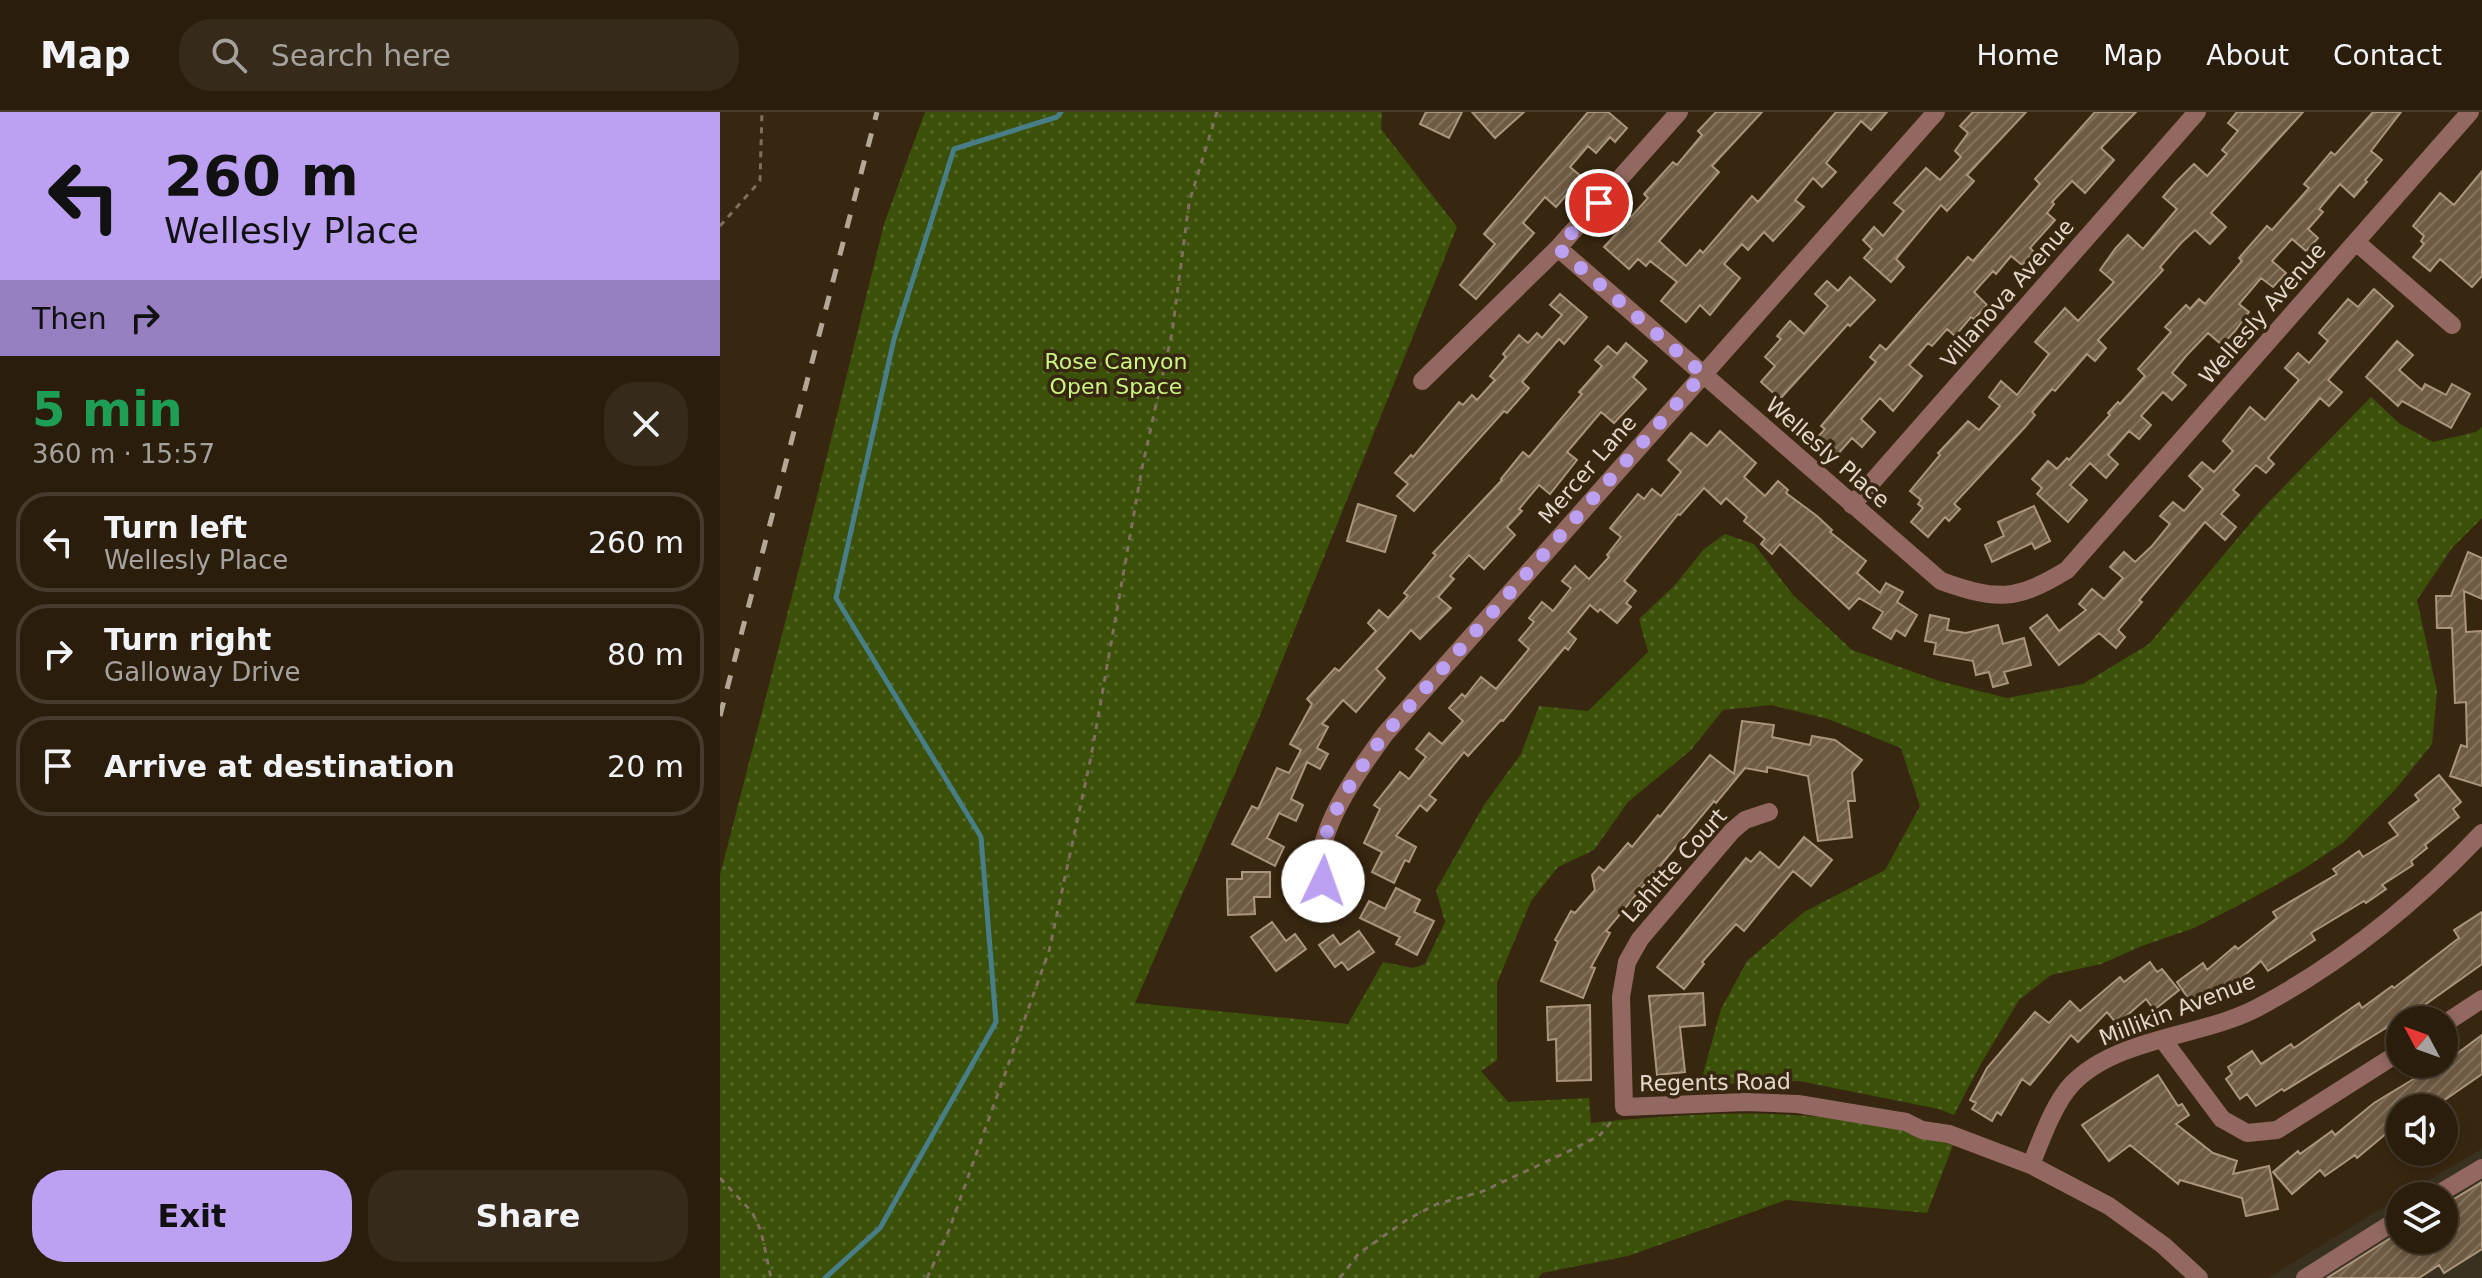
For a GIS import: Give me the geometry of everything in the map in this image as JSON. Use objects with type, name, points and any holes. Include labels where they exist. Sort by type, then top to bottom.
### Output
[{"type":"street","points":[[1422,381],[1558,248],[1679,112]]},
{"type":"street","name":"Mercer Lane","points":[[1323,881],[1318,867],[1332,820],[1350,783],[1385,734],[1936,112]]},
{"type":"street","name":"Villanova Avenue","points":[[1852,505],[2197,112]]},
{"type":"street","name":"Wellesly Avenue","points":[[2090,546],[2470,112]]},
{"type":"street","points":[[2356,242],[2452,325]]},
{"type":"street","name":"Wellesly Place","points":[[1558,248],[1941,581],[1977,594],[2005,595],[2037,588],[2067,570],[2090,546]]},
{"type":"street","name":"Lahitte Court","points":[[1624,1107],[1621,985],[1632,951],[1732,831],[1745,820],[1769,812]]},
{"type":"street","name":"Millikin Avenue","points":[[2031,1165],[2049,1122],[2072,1084],[2099,1064],[2132,1049],[2254,1010],[2327,965],[2392,919],[2443,874],[2482,833]]},
{"type":"street","points":[[2458,1015],[2482,999]]},
{"type":"street","points":[[2163,1040],[2222,1119],[2247,1133],[2277,1130],[2386,1061]]},
{"type":"street","name":"Regents Road","points":[[1624,1107],[1745,1102],[1798,1104],[1906,1122],[1922,1130],[1949,1134],[2031,1165],[2109,1206],[2163,1245],[2196,1277]]},
{"type":"street","points":[[2458,1182],[2482,1168]]},
{"type":"street","points":[[2305,1278],[2386,1227]]},
{"type":"path","points":[[721,225],[760,181],[762,112]]},
{"type":"path","points":[[927,1278],[954,1216],[1049,951],[1091,757],[1142,468],[1172,333],[1189,203],[1217,112]]},
{"type":"path","points":[[1340,1278],[1358,1254],[1408,1219],[1437,1204],[1481,1192],[1599,1136],[1624,1107]]},
{"type":"path","points":[[720,1178],[752,1212],[761,1231],[771,1278]]},
{"type":"shaded area","points":[[2482,1149],[2482,1278],[2268,1278],[2386,1206],[2386,1254],[2458,1254],[2458,1182],[2425,1182],[2458,1166],[2458,1163]]},
{"type":"green space","name":"Rose Canyon Open Space","points":[[925,112],[1382,112],[1381,129],[1457,227],[1261,713],[1135,1003],[1348,1024],[1383,962],[1413,968],[1425,964],[1445,922],[1436,890],[1484,805],[1521,754],[1539,706],[1588,711],[1648,652],[1639,619],[1675,585],[1703,550],[1725,534],[1754,544],[1793,595],[1852,650],[1939,681],[2007,698],[2083,684],[2149,644],[2263,508],[2371,397],[2400,424],[2433,442],[2476,432],[2482,427],[2482,518],[2452,548],[2417,600],[2437,691],[2432,744],[2395,790],[2344,842],[2302,870],[2194,928],[2101,964],[2051,975],[2019,1000],[1954,1115],[1939,1109],[1799,1081],[1700,1085],[1721,1009],[1747,961],[1804,912],[1885,870],[1920,806],[1901,748],[1828,719],[1771,705],[1723,710],[1691,750],[1628,802],[1594,850],[1558,867],[1531,901],[1497,983],[1497,1060],[1481,1071],[1508,1102],[1589,1098],[1591,1123],[1707,1114],[1784,1114],[1861,1122],[1953,1145],[1927,1213],[1786,1200],[1628,1256],[1542,1273],[1538,1278],[720,1278],[720,875],[884,224]]},
{"type":"building","points":[[1426,112],[1462,112],[1449,138],[1420,124]]},
{"type":"building","points":[[1472,112],[1524,112],[1495,138]]},
{"type":"building","points":[[1588,112],[1608,112],[1627,128],[1615,142],[1610,137],[1596,153],[1588,146],[1570,167],[1582,177],[1556,207],[1545,197],[1523,223],[1534,233],[1476,299],[1460,285],[1495,244],[1484,234]]},
{"type":"building","points":[[1716,112],[1762,112],[1712,166],[1719,172],[1659,241],[1686,266],[1700,250],[1703,253],[1752,196],[1758,202],[1836,112],[1887,112],[1871,130],[1861,121],[1826,163],[1836,172],[1822,187],[1813,178],[1795,200],[1804,207],[1773,241],[1764,232],[1748,250],[1742,244],[1724,264],[1740,278],[1710,315],[1700,305],[1686,322],[1661,301],[1677,282],[1650,261],[1646,266],[1638,259],[1629,269],[1604,247],[1619,231],[1616,228],[1628,214],[1631,217],[1648,198],[1644,194],[1673,162],[1677,165],[1702,135],[1698,131]]},
{"type":"building","points":[[1973,112],[2026,112],[1967,175],[1974,181],[1947,211],[1941,205],[1896,259],[1904,267],[1891,282],[1864,258],[1872,249],[1863,240],[1874,227],[1883,236],[1904,211],[1894,203],[1926,168],[1940,180],[1961,157],[1955,151],[1968,133],[1960,126]]},
{"type":"building","points":[[2095,112],[2136,112],[2101,148],[2114,160],[2085,193],[2072,181],[2052,202],[2054,204],[2047,213],[2055,220],[2030,248],[2034,252],[2022,265],[2011,256],[1996,274],[1993,271],[1974,292],[1987,305],[1974,319],[1971,317],[1955,336],[1947,329],[1932,346],[1928,343],[1909,365],[1922,376],[1893,411],[1880,398],[1861,419],[1875,432],[1862,447],[1852,438],[1837,455],[1817,438],[1825,429],[1821,426],[1876,362],[1870,357],[1880,345],[1886,350],[1968,257],[1973,261],[2040,184],[2035,179]]},
{"type":"building","points":[[2237,112],[2303,112],[2211,213],[2226,227],[2210,244],[2195,230],[2181,243],[2160,267],[2163,270],[2098,340],[2106,348],[2095,361],[2087,354],[2055,391],[2052,389],[2032,412],[2035,415],[2025,427],[1954,504],[1960,509],[1949,521],[1945,517],[1928,537],[1911,522],[1923,508],[1918,504],[1921,500],[1910,491],[1940,455],[1938,453],[1968,421],[1979,430],[2000,406],[1989,397],[2001,381],[2017,395],[2049,354],[2035,342],[2065,308],[2078,321],[2114,282],[2100,270],[2128,235],[2143,249],[2177,209],[2163,197],[2176,182],[2194,164],[2207,176],[2227,154],[2222,150],[2238,131],[2228,123]]},
{"type":"building","points":[[2373,112],[2401,112],[2371,151],[2382,160],[2365,180],[2367,182],[2354,197],[2340,184],[2319,209],[2323,212],[2308,229],[2318,238],[2306,251],[2292,239],[2272,261],[2286,273],[2273,287],[2261,278],[2239,304],[2249,312],[2235,331],[2222,345],[2208,333],[2186,356],[2172,373],[2186,385],[2172,400],[2163,392],[2141,416],[2151,425],[2139,439],[2129,431],[2108,455],[2118,464],[2106,478],[2090,463],[2070,485],[2087,500],[2068,522],[2037,494],[2042,488],[2032,479],[2048,461],[2057,469],[2067,458],[2069,460],[2110,415],[2108,413],[2145,376],[2138,369],[2171,332],[2165,327],[2186,305],[2190,309],[2199,299],[2205,304],[2267,226],[2272,230],[2309,188],[2304,184],[2331,152],[2335,155]]},
{"type":"building","points":[[2482,171],[2482,276],[2472,287],[2440,259],[2430,271],[2413,257],[2424,244],[2421,241],[2424,236],[2413,226],[2440,193],[2454,205]]},
{"type":"building","points":[[1850,277],[1875,300],[1850,326],[1848,324],[1780,399],[1761,382],[1775,366],[1765,357],[1781,339],[1777,336],[1790,321],[1804,334],[1828,306],[1815,294],[1827,281],[1838,291]]},
{"type":"building","points":[[2374,289],[2393,306],[2328,380],[2342,392],[2329,406],[2320,398],[2268,458],[2274,464],[2266,473],[2256,465],[2233,490],[2239,495],[2221,514],[2236,527],[2225,540],[2205,522],[2139,600],[2142,602],[2118,630],[2125,637],[2116,648],[2099,633],[2059,665],[2030,628],[2047,615],[2059,631],[2086,610],[2079,604],[2092,589],[2104,599],[2123,578],[2110,567],[2124,552],[2135,562],[2170,524],[2160,516],[2173,502],[2184,511],[2203,489],[2189,476],[2202,462],[2214,472],[2233,451],[2223,441],[2250,407],[2265,420],[2299,380],[2285,368],[2298,353],[2309,363],[2328,341],[2319,333],[2348,299],[2358,307]]},
{"type":"building","points":[[1560,294],[1587,317],[1564,344],[1559,339],[1522,382],[1529,388],[1507,413],[1504,411],[1414,511],[1397,496],[1408,484],[1395,473],[1411,455],[1413,457],[1459,402],[1463,405],[1472,395],[1477,400],[1495,380],[1490,376],[1519,335],[1528,343],[1537,333],[1542,338],[1562,315],[1550,305]]},
{"type":"building","points":[[2397,341],[2413,355],[2399,370],[2422,390],[2425,384],[2446,395],[2452,384],[2470,394],[2451,428],[2402,401],[2398,406],[2366,377]]},
{"type":"building","points":[[1626,343],[1647,361],[1633,377],[1646,389],[1614,423],[1601,412],[1567,452],[1577,460],[1550,494],[1539,485],[1507,527],[1515,535],[1484,569],[1469,555],[1450,576],[1454,579],[1438,597],[1451,608],[1420,639],[1411,630],[1376,669],[1385,678],[1356,712],[1343,700],[1322,724],[1328,727],[1317,748],[1328,754],[1320,769],[1307,762],[1291,799],[1303,805],[1296,821],[1279,813],[1267,838],[1284,847],[1275,866],[1232,844],[1252,806],[1258,809],[1277,768],[1289,773],[1301,750],[1290,744],[1312,704],[1307,699],[1335,668],[1339,671],[1376,631],[1368,623],[1379,610],[1388,618],[1408,596],[1404,593],[1436,555],[1433,553],[1502,480],[1523,452],[1529,457],[1602,366],[1595,360],[1608,346],[1617,354]]},
{"type":"building","points":[[1720,431],[1756,463],[1744,477],[1765,496],[1778,481],[1788,490],[1786,493],[1817,516],[1832,530],[1830,532],[1866,561],[1857,573],[1880,593],[1886,583],[1903,592],[1897,602],[1917,615],[1905,636],[1896,630],[1891,639],[1873,628],[1883,612],[1859,598],[1849,609],[1780,544],[1772,554],[1761,544],[1765,539],[1744,521],[1747,517],[1726,498],[1721,504],[1704,488],[1678,514],[1624,581],[1636,591],[1626,603],[1631,607],[1617,623],[1590,605],[1568,632],[1576,639],[1568,650],[1565,647],[1503,721],[1468,756],[1464,752],[1429,795],[1436,800],[1427,811],[1420,805],[1396,836],[1416,847],[1409,862],[1405,860],[1394,883],[1372,872],[1382,852],[1364,843],[1380,809],[1374,805],[1400,772],[1409,779],[1426,757],[1416,749],[1429,733],[1442,744],[1463,721],[1449,708],[1462,694],[1465,697],[1481,677],[1496,689],[1529,649],[1519,640],[1534,622],[1529,618],[1542,602],[1553,611],[1571,588],[1562,581],[1575,566],[1589,579],[1609,557],[1607,555],[1621,537],[1610,528],[1638,494],[1644,499],[1652,489],[1661,496],[1681,472],[1668,460],[1691,433],[1707,446]]},
{"type":"building","points":[[1358,504],[1396,516],[1385,552],[1347,541]]},
{"type":"building","points":[[2034,506],[2050,541],[2035,549],[2032,543],[1992,562],[1985,545],[2004,536],[1998,522]]},
{"type":"building","points":[[2468,552],[2482,558],[2482,599],[2464,591],[2466,632],[2482,631],[2482,786],[2450,776],[2461,745],[2467,747],[2466,702],[2455,703],[2452,628],[2437,628],[2436,596],[2451,596]]},
{"type":"building","points":[[1930,615],[1949,619],[1947,630],[1966,633],[1998,625],[2003,644],[2024,638],[2031,665],[2004,672],[2008,683],[1993,687],[1989,672],[1976,675],[1973,661],[1934,654],[1936,643],[1925,641]]},
{"type":"building","points":[[1742,721],[1774,725],[1772,737],[1810,745],[1812,736],[1835,740],[1862,760],[1852,772],[1855,801],[1848,801],[1852,837],[1818,841],[1808,776],[1767,767],[1767,772],[1745,768],[1606,931],[1610,933],[1591,967],[1595,968],[1583,998],[1541,981],[1558,942],[1555,940],[1571,911],[1575,913],[1595,890],[1592,875],[1599,867],[1604,871],[1628,843],[1632,847],[1710,755],[1734,774]]},
{"type":"building","points":[[2439,775],[2461,802],[2453,809],[2459,817],[2425,845],[2427,848],[2411,861],[2413,865],[2382,885],[2386,889],[2366,903],[2364,901],[2311,933],[2315,940],[2268,971],[2261,961],[2229,989],[2226,985],[2203,1001],[2199,995],[2190,1001],[2177,982],[2203,963],[2207,970],[2235,946],[2238,949],[2277,918],[2273,912],[2337,874],[2333,869],[2359,851],[2363,857],[2398,835],[2389,823],[2419,800],[2415,795]]},
{"type":"building","points":[[1804,837],[1832,860],[1811,886],[1793,871],[1744,931],[1736,924],[1702,962],[1704,964],[1684,989],[1657,967],[1746,858],[1751,862],[1760,852],[1779,868]]},
{"type":"building","points":[[1242,872],[1270,872],[1270,897],[1254,897],[1255,914],[1228,915],[1227,879],[1242,879]]},
{"type":"building","points":[[1396,888],[1420,900],[1414,912],[1434,921],[1417,955],[1396,944],[1400,937],[1360,918],[1369,901],[1385,909]]},
{"type":"building","points":[[2482,912],[2482,964],[2423,1006],[2386,1006],[2386,1028],[2284,1091],[2282,1089],[2256,1106],[2247,1094],[2240,1099],[2226,1079],[2232,1074],[2228,1067],[2252,1051],[2261,1064],[2291,1044],[2294,1048],[2359,1003],[2362,1008],[2392,986],[2394,988],[2459,938],[2454,930]]},
{"type":"building","points":[[1272,922],[1286,941],[1295,934],[1306,949],[1276,971],[1251,937]]},
{"type":"building","points":[[1359,931],[1374,952],[1348,970],[1342,962],[1335,967],[1319,945],[1333,935],[1340,945]]},
{"type":"building","points":[[2150,962],[2157,972],[2162,969],[2179,990],[2154,1010],[2146,999],[2117,1024],[2107,1012],[2078,1042],[2071,1035],[2030,1085],[2022,1079],[2001,1115],[1997,1112],[1992,1121],[1972,1109],[1976,1103],[1970,1100],[1987,1068],[2035,1012],[2049,1023],[2070,1001],[2080,1011],[2120,977],[2124,982]]},
{"type":"building","points":[[1703,993],[1705,1025],[1680,1027],[1685,1072],[1657,1075],[1649,996]]},
{"type":"building","points":[[1590,1005],[1591,1080],[1557,1081],[1556,1039],[1548,1040],[1547,1007]]},
{"type":"building","points":[[2482,1035],[2482,1074],[2453,1094],[2389,1094],[2415,1078],[2458,1078],[2458,1053]]},
{"type":"building","points":[[2158,1075],[2178,1106],[2182,1104],[2189,1115],[2176,1124],[2213,1153],[2237,1161],[2233,1174],[2269,1166],[2278,1209],[2246,1216],[2242,1198],[2180,1180],[2178,1184],[2130,1145],[2109,1161],[2082,1125]]},
{"type":"building","points":[[2386,1096],[2386,1134],[2357,1158],[2355,1155],[2325,1176],[2320,1170],[2292,1194],[2273,1172],[2298,1151],[2300,1154],[2332,1131],[2335,1135]]},
{"type":"building","points":[[2482,1182],[2482,1249],[2444,1273],[2439,1265],[2419,1278],[2327,1278],[2386,1241],[2386,1254],[2458,1254],[2458,1197]]},
{"type":"waterway","points":[[825,1278],[880,1228],[996,1022],[981,837],[836,598],[894,339],[954,149],[1057,117],[1061,112]]},
{"type":"railway","points":[[720,716],[877,112]]},
{"type":"route","points":[[1323,881],[1318,867],[1332,820],[1350,783],[1385,734],[1703,374],[1558,248],[1599,203]]}]
